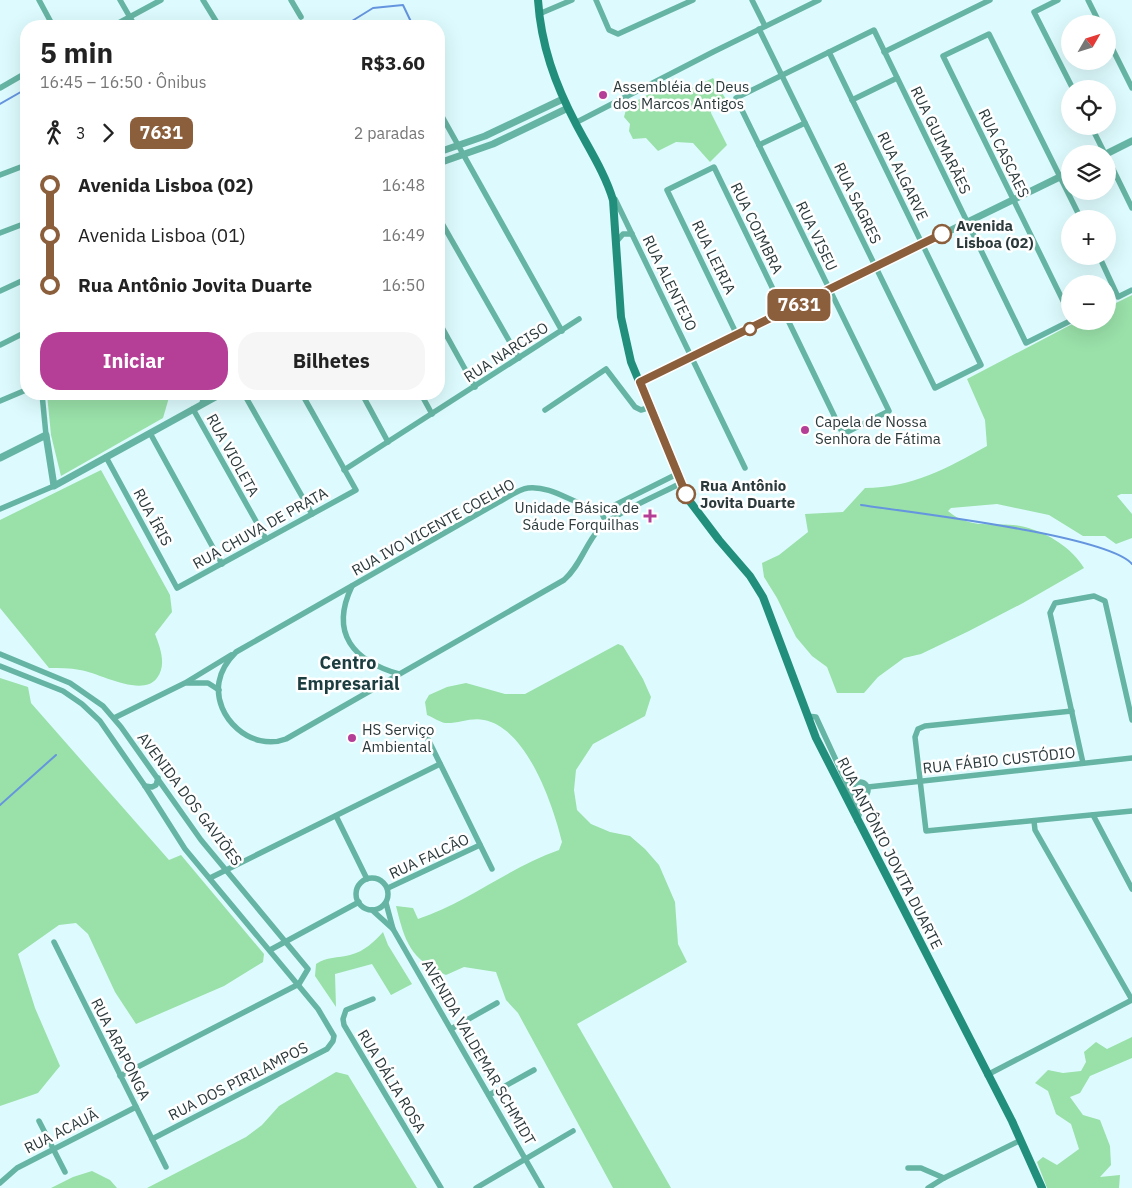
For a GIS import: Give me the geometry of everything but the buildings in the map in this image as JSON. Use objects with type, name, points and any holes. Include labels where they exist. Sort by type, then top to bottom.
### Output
[{"type":"main road","name":"RUA ANTÔNIO JOVITA DUARTE","points":[[538,0],[546,51],[563,99],[610,191],[617,240],[622,328],[627,351],[677,474],[697,512],[757,587],[767,607],[807,716],[857,821],[1021,1140],[1042,1188]]},
{"type":"street","points":[[39,0],[50,20]]},
{"type":"street","points":[[120,0],[130,18]]},
{"type":"street","points":[[126,20],[161,0]]},
{"type":"street","points":[[203,0],[215,20]]},
{"type":"street","points":[[291,0],[301,17]]},
{"type":"street","points":[[539,14],[572,0]]},
{"type":"street","points":[[596,0],[609,30],[618,34],[693,0]]},
{"type":"street","name":"RUA SAGRES","points":[[752,0],[782,75],[935,388]]},
{"type":"street","points":[[575,123],[819,0]]},
{"type":"street","points":[[884,52],[990,0]]},
{"type":"street","points":[[1058,0],[1034,12],[1068,80]]},
{"type":"street","points":[[1088,0],[1096,15]]},
{"type":"street","name":"RUA GUIMARÃES","points":[[829,52],[874,30],[1026,343],[1061,326]]},
{"type":"street","name":"RUA CASCAES","points":[[1060,176],[989,34],[943,56],[1061,297]]},
{"type":"street","points":[[782,75],[829,52]]},
{"type":"street","name":"RUA ALGARVE","points":[[829,52],[981,365],[935,388]]},
{"type":"street","points":[[1116,56],[1132,88]]},
{"type":"street","name":"RUA VISEU","points":[[782,75],[736,98],[888,411],[843,434]]},
{"type":"street","points":[[1,86],[20,76]]},
{"type":"street","points":[[852,100],[897,78]]},
{"type":"street","points":[[445,150],[485,136],[563,99]]},
{"type":"street","points":[[445,161],[493,144],[568,108]]},
{"type":"street","points":[[445,122],[562,331]]},
{"type":"street","points":[[759,145],[805,123]]},
{"type":"street","points":[[1116,149],[1132,141]]},
{"type":"street","points":[[0,175],[20,167]]},
{"type":"street","name":"RUA LEIRIA","points":[[714,167],[667,190],[738,334]]},
{"type":"street","name":"RUA COIMBRA","points":[[714,167],[843,434]]},
{"type":"street","points":[[1116,175],[1132,208]]},
{"type":"street","points":[[640,382],[1060,176],[1077,210]]},
{"type":"street","name":"RUA ALENTEJO","points":[[610,191],[745,468]]},
{"type":"street","points":[[0,233],[20,225]]},
{"type":"street","points":[[445,228],[519,358]]},
{"type":"street","points":[[617,240],[623,234],[632,234]]},
{"type":"street","points":[[1103,265],[1118,297],[1132,290]]},
{"type":"street","points":[[0,291],[20,282]]},
{"type":"street","name":"RUA NARCISO","points":[[344,470],[579,319]]},
{"type":"street","points":[[445,333],[475,387]]},
{"type":"street","points":[[0,345],[20,335]]},
{"type":"street","points":[[545,410],[606,368],[636,407],[641,410],[651,407]]},
{"type":"street","points":[[0,401],[20,393]]},
{"type":"street","points":[[43,400],[54,486]]},
{"type":"street","points":[[202,404],[203,400]]},
{"type":"street","points":[[0,509],[54,486],[210,400]]},
{"type":"street","points":[[247,400],[312,514]]},
{"type":"street","points":[[305,400],[344,470]]},
{"type":"street","points":[[365,400],[388,442]]},
{"type":"street","points":[[424,400],[432,414]]},
{"type":"street","name":"RUA VIOLETA","points":[[193,409],[266,539]]},
{"type":"street","points":[[150,433],[222,564]]},
{"type":"street","points":[[0,458],[46,435]]},
{"type":"street","name":"RUA ÍRIS","points":[[106,457],[178,588]]},
{"type":"street","name":"RUA CHUVA DE PRATA","points":[[178,588],[356,490],[344,470]]},
{"type":"street","points":[[606,523],[600,509],[617,504],[677,474]]},
{"type":"street","points":[[219,690],[226,714],[238,730],[255,739],[272,742],[297,733],[564,580],[576,568],[593,537],[606,523],[681,483]]},
{"type":"street","name":"RUA IVO VICENTE COELHO","points":[[114,718],[184,683],[527,488],[559,494],[600,509]]},
{"type":"street","points":[[352,586],[344,611],[345,633],[348,643],[366,661],[399,674]]},
{"type":"street","points":[[1083,763],[1050,613],[1053,605],[1059,602],[1094,596],[1103,599],[1107,605],[1132,720]]},
{"type":"street","name":"RUA IVO VICENTE COELHO","points":[[184,683],[208,683],[219,690],[222,673],[236,652]]},
{"type":"street","name":"AVENIDA DOS GAVIÕES","points":[[0,654],[45,670],[79,688],[114,718],[201,840],[288,942],[308,969],[299,984]]},
{"type":"street","name":"AVENIDA DOS GAVIÕES","points":[[0,666],[41,682],[74,698],[100,721],[145,786],[185,849],[299,984],[323,1016],[334,1036],[333,1041]]},
{"type":"street","points":[[74,698],[74,691],[79,688]]},
{"type":"street","points":[[1072,710],[925,726],[918,729],[915,737],[926,831],[1132,812]]},
{"type":"street","points":[[807,716],[816,717],[852,792],[860,812],[857,821]]},
{"type":"street","points":[[423,729],[492,869]]},
{"type":"street","name":"RUA FÁBIO CUSTÓDIO","points":[[868,787],[1132,758]]},
{"type":"street","points":[[210,878],[440,764]]},
{"type":"street","points":[[145,786],[152,787],[156,785],[158,778]]},
{"type":"street","points":[[857,782],[862,782],[868,787],[868,793],[864,796],[859,797],[852,792],[857,782]]},
{"type":"street","points":[[1093,815],[1132,889]]},
{"type":"street","points":[[336,816],[366,879]]},
{"type":"street","points":[[987,1075],[1132,1000],[1035,830],[1034,821]]},
{"type":"street","name":"RUA FALCÃO","points":[[388,888],[480,845]]},
{"type":"street","points":[[366,879],[381,880],[388,888],[386,903],[393,928],[372,910],[358,902],[356,891],[358,886],[366,879]]},
{"type":"street","points":[[270,950],[288,942],[358,902]]},
{"type":"street","points":[[372,910],[378,909],[386,903]]},
{"type":"street","name":"AVENIDA VALDEMAR SCHMIDT","points":[[393,928],[542,1188]]},
{"type":"street","name":"RUA ARAPONGA","points":[[54,942],[166,1167]]},
{"type":"street","points":[[120,1076],[299,984]]},
{"type":"street","name":"RUA DÁLIA ROSA","points":[[373,999],[346,1010],[343,1019],[344,1025],[441,1188]]},
{"type":"street","points":[[451,1029],[497,1003]]},
{"type":"street","name":"RUA DOS PIRILAMPOS","points":[[152,1139],[327,1049],[333,1041]]},
{"type":"street","points":[[489,1095],[534,1070]]},
{"type":"street","name":"RUA ACAUÃ","points":[[0,1182],[16,1168],[136,1107]]},
{"type":"street","points":[[39,1120],[65,1172]]},
{"type":"street","points":[[476,1188],[572,1131]]},
{"type":"street","points":[[928,1188],[944,1178],[1021,1140]]},
{"type":"street","points":[[908,1168],[921,1168],[944,1178]]},
{"type":"green space","points":[[713,78],[727,101],[711,110],[711,113],[727,145],[710,162],[693,143],[676,142],[658,151],[646,138],[633,139],[629,131],[630,124],[624,117],[627,106],[658,89],[685,91]]},
{"type":"green space","points":[[1132,295],[1132,494],[1117,496],[1132,514],[1132,538],[1116,544],[1105,536],[1083,536],[1049,515],[997,504],[951,508],[948,511],[966,521],[1015,525],[1051,537],[1073,554],[1084,568],[969,631],[921,654],[904,658],[878,677],[864,693],[837,693],[827,667],[812,656],[796,637],[777,598],[764,577],[762,563],[779,555],[808,532],[805,514],[843,512],[865,488],[898,485],[914,481],[958,462],[987,446],[985,420],[967,379],[1061,330],[1116,330],[1116,303]]},
{"type":"green space","points":[[48,400],[168,400],[163,418],[61,476],[51,435]]},
{"type":"green space","points":[[101,470],[170,595],[172,612],[155,634],[162,656],[162,667],[157,678],[150,684],[141,686],[120,683],[80,670],[49,668],[0,608],[0,520]]},
{"type":"green space","points":[[618,644],[623,646],[643,679],[651,697],[645,716],[593,744],[576,770],[574,790],[577,810],[591,824],[610,832],[630,836],[659,865],[675,902],[678,944],[687,962],[577,1024],[671,1188],[613,1188],[518,1013],[506,1000],[496,972],[464,967],[446,975],[424,963],[406,939],[396,906],[413,908],[418,919],[454,903],[541,857],[559,850],[562,842],[545,789],[525,752],[513,737],[499,726],[484,720],[474,719],[454,723],[440,722],[427,715],[425,702],[429,695],[447,687],[466,683],[505,694],[525,694]]},
{"type":"green space","points":[[0,678],[28,687],[31,703],[169,860],[181,855],[264,954],[263,962],[224,986],[136,1024],[115,992],[88,934],[76,923],[59,925],[18,954],[35,1008],[60,1066],[38,1093],[0,1106]]},
{"type":"green space","points":[[383,932],[388,945],[412,984],[391,995],[372,964],[335,974],[336,1007],[315,976],[316,964],[365,949]]},
{"type":"green space","points":[[1132,1037],[1132,1058],[1090,1076],[1080,1093],[1070,1097],[1083,1115],[1100,1120],[1110,1146],[1111,1165],[1100,1177],[1120,1175],[1119,1188],[1047,1188],[1037,1162],[1043,1157],[1057,1165],[1079,1149],[1071,1124],[1056,1114],[1048,1091],[1035,1083],[1048,1070],[1063,1073],[1081,1071],[1086,1062],[1084,1052],[1096,1042],[1107,1049]]},
{"type":"green space","points":[[336,1072],[348,1075],[417,1188],[147,1188],[246,1137],[262,1125],[279,1106]]},
{"type":"green space","points":[[92,1171],[110,1180],[117,1188],[51,1188],[73,1177]]},
{"type":"waterway","points":[[354,20],[373,8],[403,5],[410,20]]},
{"type":"waterway","points":[[0,104],[20,92]]},
{"type":"waterway","points":[[861,505],[1048,534],[1115,553],[1132,564]]},
{"type":"waterway","points":[[0,805],[56,755]]},
{"type":"bus line","name":"7631","points":[[686,494],[640,382],[942,234]]},
{"type":"place","name":"Assembléia de Deus dos Marcos Antigos","points":[[603,95]]},
{"type":"place","name":"Avenida Lisboa (02)","points":[[942,234]]},
{"type":"place","name":"Capela de Nossa Senhora de Fátima","points":[[805,430]]},
{"type":"place","name":"Rua Antônio Jovita Duarte","points":[[686,494]]},
{"type":"place","name":"Unidade Básica de Sáude Forquilhas","points":[[650,516]]},
{"type":"place","name":"HS Serviço Ambiental","points":[[352,738]]},
{"type":"district","name":"Centro Empresarial","points":[[348,672]]}]
